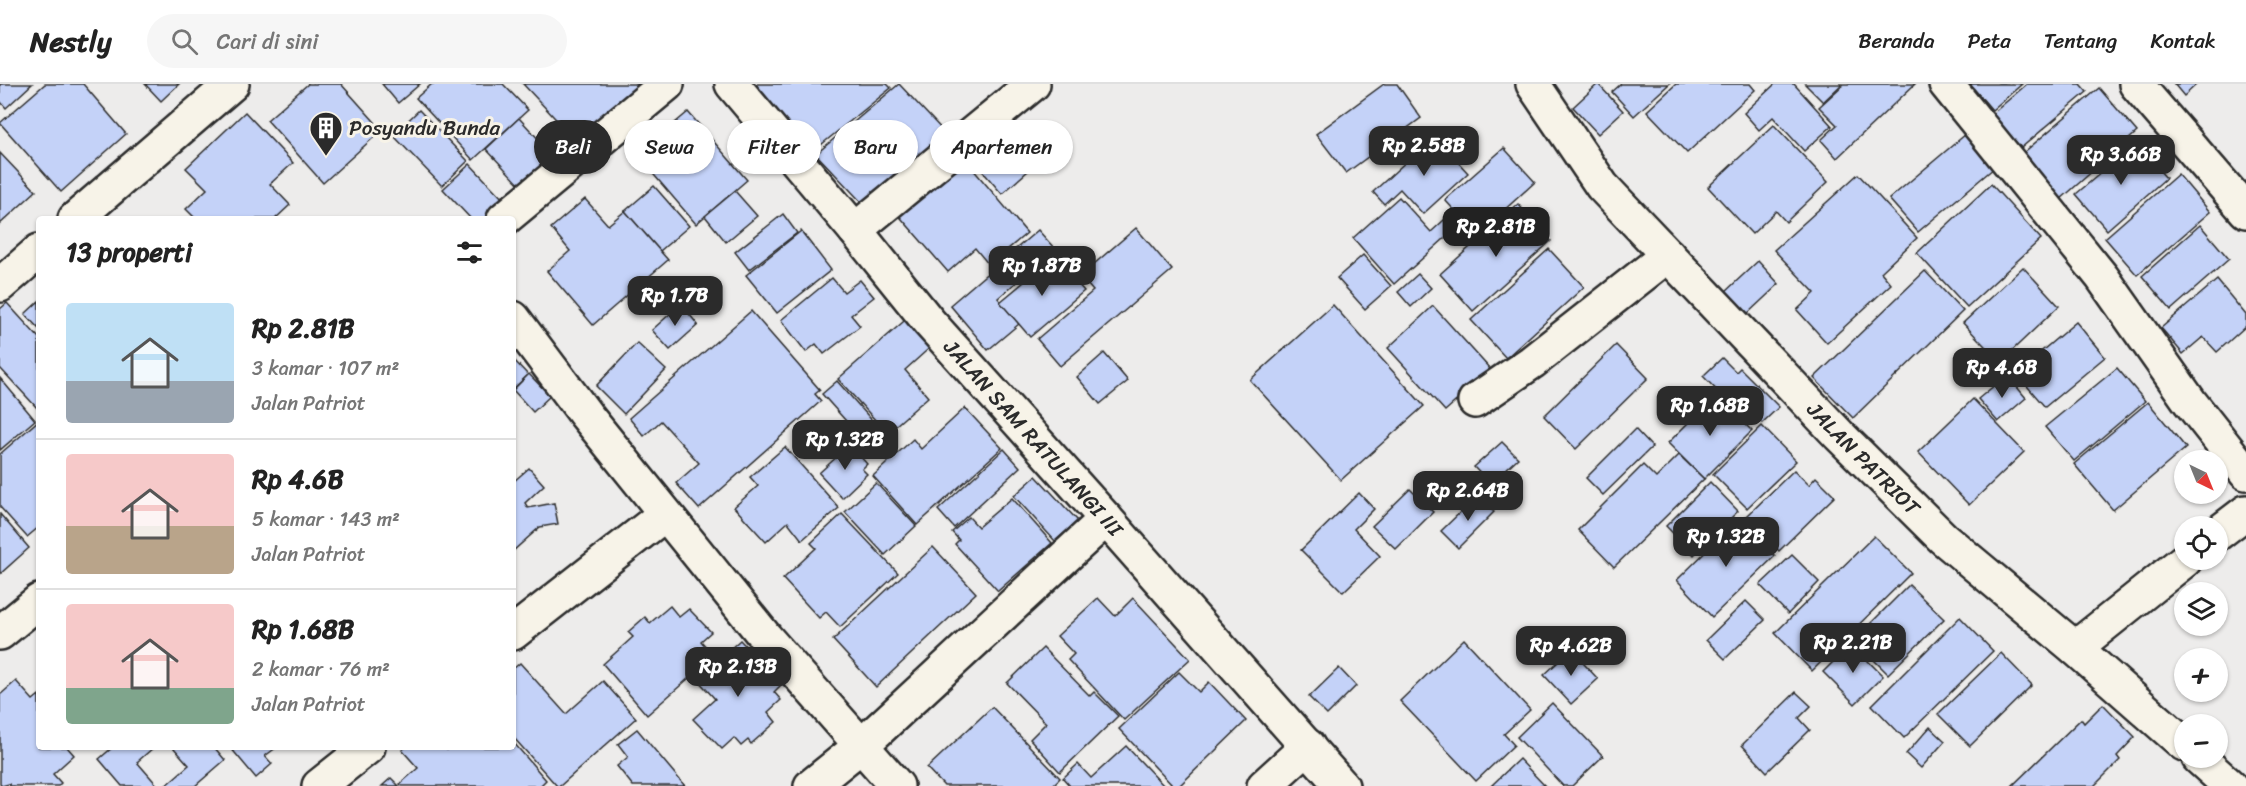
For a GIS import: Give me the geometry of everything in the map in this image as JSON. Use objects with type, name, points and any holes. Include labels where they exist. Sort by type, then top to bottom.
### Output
[{"type":"street","points":[[78,216],[232,84]]},
{"type":"street","points":[[508,216],[667,84]]},
{"type":"street","name":"JALAN SAM RATULANGI III","points":[[732,84],[929,322],[1342,786]]},
{"type":"street","points":[[855,230],[1033,84]]},
{"type":"street","name":"JALAN PATRIOT","points":[[1533,84],[1602,186],[1839,435],[1935,530],[2174,735]]},
{"type":"street","points":[[1946,84],[2102,277],[2190,402],[2246,473]]},
{"type":"street","points":[[2136,84],[2246,211]]},
{"type":"street","points":[[0,285],[36,254]]},
{"type":"street","points":[[1475,401],[1532,362],[1668,255]]},
{"type":"street","points":[[516,322],[586,415],[766,638],[897,786]]},
{"type":"street","points":[[2228,526],[2246,512]]},
{"type":"street","points":[[516,631],[665,514]]},
{"type":"street","points":[[811,786],[862,745],[1106,519]]},
{"type":"street","points":[[2075,648],[2174,569]]},
{"type":"street","points":[[0,633],[36,603]]},
{"type":"street","points":[[1264,786],[1308,746]]},
{"type":"street","points":[[319,786],[364,750]]},
{"type":"street","points":[[2210,768],[2230,786]]},
{"type":"building","points":[[0,84],[32,84],[6,108],[0,101]]},
{"type":"building","points":[[45,84],[83,84],[126,134],[61,192],[0,123]]},
{"type":"building","points":[[145,84],[179,84],[161,101]]},
{"type":"building","name":"Posyandu Bunda","points":[[308,84],[341,84],[382,130],[323,183],[267,120]]},
{"type":"building","points":[[382,84],[420,84],[398,103]]},
{"type":"building","points":[[432,84],[503,84],[528,110],[473,160],[416,98]]},
{"type":"building","points":[[523,84],[650,84],[611,120],[557,120]]},
{"type":"building","points":[[746,84],[887,84],[891,88],[852,120],[833,120],[833,135],[821,145],[821,120],[776,120]]},
{"type":"building","points":[[899,84],[933,120],[930,120],[930,152],[918,163],[918,120],[856,120]]},
{"type":"building","points":[[1384,84],[1397,84],[1421,118],[1346,173],[1316,134]]},
{"type":"building","points":[[1598,84],[1623,111],[1598,134],[1573,107]]},
{"type":"building","points":[[1621,84],[1669,84],[1634,116],[1612,92]]},
{"type":"building","points":[[1676,84],[1750,84],[1755,90],[1687,153],[1647,111]]},
{"type":"building","points":[[1775,84],[1794,84],[1832,126],[1804,151],[1773,117],[1759,130],[1744,113]]},
{"type":"building","points":[[1805,84],[1842,84],[1823,102]]},
{"type":"building","points":[[1844,84],[1915,84],[1837,158],[1821,140],[1837,125],[1819,107]]},
{"type":"building","points":[[1970,84],[2022,84],[1992,110]]},
{"type":"building","points":[[2027,84],[2080,84],[2087,92],[2021,148],[1992,114]]},
{"type":"building","points":[[2174,84],[2197,84],[2184,96]]},
{"type":"building","points":[[2099,88],[2137,132],[2061,199],[2022,154]]},
{"type":"building","points":[[419,110],[468,161],[442,186],[393,135]]},
{"type":"building","points":[[245,112],[293,163],[270,184],[290,205],[278,216],[193,216],[186,209],[207,189],[186,168]]},
{"type":"building","points":[[688,112],[695,120],[679,120]]},
{"type":"building","points":[[519,118],[534,134],[534,174],[521,186],[486,149]]},
{"type":"building","points":[[1774,125],[1828,182],[1786,222],[1776,211],[1752,234],[1708,187]]},
{"type":"building","points":[[1966,134],[1994,168],[1918,232],[1889,199]]},
{"type":"building","points":[[1434,136],[1468,173],[1423,214],[1400,189],[1384,204],[1373,192]]},
{"type":"building","points":[[833,140],[833,172],[821,159],[821,150]]},
{"type":"building","points":[[715,143],[727,157],[727,174],[742,174],[747,180],[696,224],[653,174],[715,174]]},
{"type":"building","points":[[2136,143],[2166,178],[2107,230],[2076,194]]},
{"type":"building","points":[[1504,148],[1535,182],[1477,235],[1445,200]]},
{"type":"building","points":[[0,153],[36,191],[0,224]]},
{"type":"building","points":[[470,164],[504,200],[487,216],[468,216],[443,189]]},
{"type":"building","points":[[835,174],[905,174],[867,208]]},
{"type":"building","points":[[939,174],[977,174],[1027,233],[989,265],[975,248],[948,272],[895,211]]},
{"type":"building","points":[[985,174],[1025,174],[1002,194]]},
{"type":"building","points":[[1858,174],[1917,238],[1881,272],[1891,284],[1827,343],[1797,310],[1815,293],[1774,250]]},
{"type":"building","points":[[2178,174],[2210,212],[2137,275],[2105,238]]},
{"type":"building","points":[[1991,184],[2041,239],[1967,307],[1917,253]]},
{"type":"building","points":[[654,186],[689,226],[660,251],[625,211]]},
{"type":"building","points":[[735,191],[757,216],[726,242],[705,216]]},
{"type":"building","points":[[1399,197],[1431,232],[1444,220],[1454,230],[1394,284],[1353,238]]},
{"type":"building","points":[[585,199],[608,225],[625,211],[668,260],[593,325],[547,271],[570,251],[551,228]]},
{"type":"building","points":[[1518,204],[1551,241],[1473,311],[1440,274]]},
{"type":"building","points":[[783,214],[797,233],[749,270],[735,252]]},
{"type":"building","points":[[2200,225],[2229,259],[2171,310],[2142,276]]},
{"type":"building","points":[[1136,228],[1172,270],[1060,366],[1037,339],[1093,291],[1080,276]]},
{"type":"building","points":[[1038,230],[1055,249],[998,298],[1019,324],[988,350],[950,305]]},
{"type":"building","points":[[801,231],[831,270],[777,313],[746,275]]},
{"type":"building","points":[[1549,249],[1584,287],[1506,358],[1471,320]]},
{"type":"building","points":[[1363,255],[1391,286],[1365,309],[1337,278]]},
{"type":"building","points":[[1054,257],[1084,291],[1030,337],[1000,302]]},
{"type":"building","points":[[1758,261],[1779,284],[1747,314],[1726,291]]},
{"type":"building","points":[[2023,267],[2059,306],[2000,362],[1963,323]]},
{"type":"building","points":[[1925,271],[1963,311],[1853,418],[1814,378]]},
{"type":"building","points":[[1418,274],[1431,288],[1411,307],[1398,292]]},
{"type":"building","points":[[832,278],[844,292],[860,280],[874,297],[851,315],[860,326],[824,354],[816,344],[806,352],[781,320]]},
{"type":"building","points":[[2217,280],[2246,315],[2246,326],[2217,352],[2203,337],[2183,354],[2161,328]]},
{"type":"building","points":[[7,303],[36,335],[36,407],[0,368],[0,309]]},
{"type":"building","points":[[36,304],[36,326],[25,314]]},
{"type":"building","points":[[681,304],[698,325],[670,350],[652,330]]},
{"type":"building","points":[[1333,305],[1424,406],[1341,480],[1250,380]]},
{"type":"building","points":[[1433,306],[1491,370],[1445,411],[1388,348]]},
{"type":"building","points":[[751,311],[820,390],[815,394],[821,401],[699,509],[676,483],[699,463],[661,421],[644,436],[629,418]]},
{"type":"building","points":[[911,315],[935,343],[905,370],[928,397],[887,433],[838,379]]},
{"type":"building","points":[[2076,322],[2105,357],[2045,407],[2016,373]]},
{"type":"building","points":[[637,343],[666,370],[624,414],[596,386]]},
{"type":"building","points":[[1616,345],[1648,378],[1576,449],[1544,416]]},
{"type":"building","points":[[1104,353],[1128,381],[1100,404],[1077,377]]},
{"type":"building","points":[[1722,358],[1736,372],[1740,368],[1779,407],[1762,423],[1733,393],[1726,400],[1703,376]]},
{"type":"building","points":[[516,362],[528,375],[516,386]]},
{"type":"building","points":[[2117,368],[2145,401],[2074,461],[2045,427]]},
{"type":"building","points":[[529,374],[550,396],[533,412],[516,393],[516,387]]},
{"type":"building","points":[[2007,375],[2026,398],[1998,422],[1978,399]]},
{"type":"building","points":[[0,378],[35,420],[0,450]]},
{"type":"building","points":[[837,381],[885,435],[870,448],[822,394]]},
{"type":"building","points":[[1716,395],[1752,431],[1704,479],[1668,443]]},
{"type":"building","points":[[1973,399],[2024,452],[1969,505],[1918,452]]},
{"type":"building","points":[[2148,402],[2186,448],[2174,450],[2174,458],[2113,510],[2074,464]]},
{"type":"building","points":[[965,408],[1002,448],[917,525],[873,476],[913,439],[921,449]]},
{"type":"building","points":[[36,423],[36,530],[27,537],[0,507],[0,454]]},
{"type":"building","points":[[1762,426],[1796,461],[1747,508],[1713,474]]},
{"type":"building","points":[[1635,429],[1652,447],[1603,495],[1586,478]]},
{"type":"building","points":[[1502,442],[1518,458],[1490,484],[1474,467]]},
{"type":"building","points":[[850,445],[867,464],[862,469],[867,474],[842,498],[819,473]]},
{"type":"building","points":[[785,447],[839,508],[802,540],[788,522],[766,542],[734,507],[758,486],[750,477]]},
{"type":"building","points":[[1004,449],[1020,467],[954,528],[938,510]]},
{"type":"building","points":[[1679,455],[1704,479],[1614,567],[1578,530],[1643,465],[1656,478]]},
{"type":"building","points":[[529,468],[544,485],[525,503],[528,508],[554,503],[558,524],[540,527],[516,548],[516,479]]},
{"type":"building","points":[[1794,470],[1809,485],[1816,477],[1835,496],[1779,551],[1746,517]]},
{"type":"building","points":[[1036,476],[1078,521],[1055,541],[1014,496]]},
{"type":"building","points":[[1710,482],[1738,511],[1694,555],[1666,526]]},
{"type":"building","points":[[876,483],[916,526],[885,555],[845,512]]},
{"type":"building","points":[[1410,489],[1433,512],[1396,549],[1372,526]]},
{"type":"building","points":[[1359,493],[1374,509],[1354,529],[1380,556],[1343,592],[1301,550]]},
{"type":"building","points":[[1478,495],[1494,512],[1458,548],[1441,531]]},
{"type":"building","points":[[1012,498],[1052,543],[998,591],[955,544],[959,540],[952,532],[969,517],[978,527]]},
{"type":"building","points":[[0,514],[29,548],[0,574]]},
{"type":"building","points":[[842,514],[898,573],[840,627],[826,612],[819,618],[783,579],[816,548],[811,543]]},
{"type":"building","points":[[1739,519],[1775,556],[1712,617],[1677,580]]},
{"type":"building","points":[[1874,536],[1911,573],[1812,671],[1775,633]]},
{"type":"building","points":[[933,547],[976,593],[876,687],[833,640]]},
{"type":"building","points":[[1792,555],[1819,582],[1788,614],[1760,585]]},
{"type":"building","points":[[1909,585],[1944,619],[1888,674],[1854,640]]},
{"type":"building","points":[[1098,598],[1115,616],[1133,598],[1190,659],[1124,720],[1068,660],[1074,654],[1057,636]]},
{"type":"building","points":[[1746,601],[1765,620],[1725,659],[1706,640]]},
{"type":"building","points":[[670,606],[679,617],[689,609],[711,632],[701,641],[714,656],[647,715],[603,664],[633,637],[628,632],[645,617],[650,623]]},
{"type":"building","points":[[1960,617],[1993,651],[1904,738],[1872,705]]},
{"type":"building","points":[[1464,639],[1530,710],[1504,734],[1514,745],[1476,781],[1400,701]]},
{"type":"building","points":[[740,640],[782,684],[774,692],[781,700],[768,712],[776,722],[751,744],[748,740],[741,746],[734,738],[722,749],[693,719],[715,699],[697,679]]},
{"type":"building","points":[[1851,644],[1883,676],[1855,704],[1823,672]]},
{"type":"building","points":[[1043,648],[1090,696],[1094,692],[1118,716],[1060,772],[1030,739],[1046,723],[1007,683]]},
{"type":"building","points":[[1571,650],[1598,679],[1571,704],[1544,675]]},
{"type":"building","points":[[2001,653],[2032,685],[1970,746],[1938,714]]},
{"type":"building","points":[[520,663],[566,714],[603,681],[636,718],[560,786],[557,786],[516,740],[516,666]]},
{"type":"building","points":[[1339,668],[1356,686],[1327,715],[1309,697]]},
{"type":"building","points":[[1179,672],[1199,692],[1209,682],[1246,721],[1179,786],[1173,786],[1119,729]]},
{"type":"building","points":[[16,681],[33,700],[36,698],[36,750],[70,750],[74,755],[53,774],[61,783],[58,786],[10,786],[9,784],[2,786],[0,784],[0,695]]},
{"type":"building","points":[[1796,692],[1811,706],[1799,718],[1810,730],[1767,772],[1742,745]]},
{"type":"building","points":[[1552,703],[1603,756],[1572,786],[1563,786],[1517,737]]},
{"type":"building","points":[[2103,704],[2135,737],[2117,756],[2120,760],[2094,786],[2012,786],[2081,719],[2084,723]]},
{"type":"building","points":[[992,707],[1060,778],[1052,786],[944,786],[927,768]]},
{"type":"building","points":[[1930,727],[1945,741],[1921,768],[1906,754]]},
{"type":"building","points":[[637,729],[685,786],[633,786],[617,766],[628,757],[618,744]]},
{"type":"building","points":[[516,745],[546,780],[540,786],[402,786],[400,784],[418,768],[402,750],[516,750]]},
{"type":"building","points":[[1126,746],[1164,786],[1070,786],[1063,778],[1078,764],[1091,778]]},
{"type":"building","points":[[110,750],[151,750],[137,762],[158,786],[122,786],[99,759]]},
{"type":"building","points":[[176,750],[217,750],[225,760],[195,786],[165,786],[189,765]]},
{"type":"building","points":[[233,750],[273,750],[265,756],[272,764],[256,778]]},
{"type":"building","points":[[1519,759],[1545,786],[1491,786]]},
{"type":"building","points":[[391,778],[399,786],[382,786]]},
{"type":"place","name":"Posyandu Bunda","points":[[326,157]]}]
